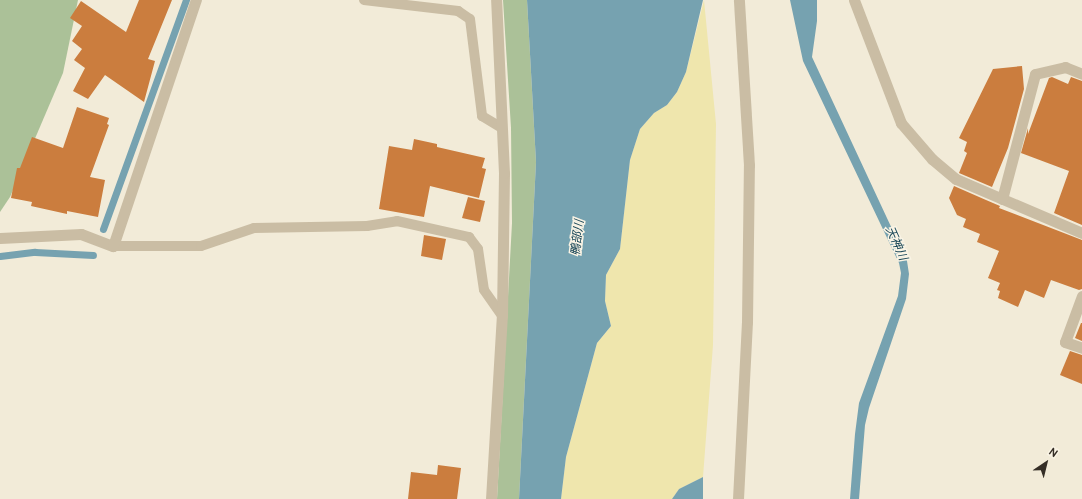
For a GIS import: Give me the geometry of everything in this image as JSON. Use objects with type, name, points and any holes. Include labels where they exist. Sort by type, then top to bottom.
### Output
[{"type":"street","points":[[0,238],[81,234],[113,246],[196,0]]},
{"type":"street","points":[[491,499],[502,316],[504,173],[496,0]]},
{"type":"street","points":[[738,499],[747,322],[748,165],[739,0]]},
{"type":"street","points":[[854,0],[901,123],[932,159],[956,179],[1082,233]]},
{"type":"street","points":[[1002,199],[1035,74],[1065,67],[1082,74]]},
{"type":"street","points":[[1082,296],[1064,342],[1082,348]]},
{"type":"lane","points":[[364,0],[458,11],[470,19],[482,116],[502,128]]},
{"type":"lane","points":[[113,246],[201,246],[254,228],[367,226],[397,221],[470,237],[478,249],[484,290],[502,316]]},
{"type":"green space","points":[[0,0],[78,0],[63,73],[10,197],[0,212]]},
{"type":"green space","points":[[503,0],[527,0],[536,162],[519,499],[497,499],[512,223],[511,128]]},
{"type":"sand","points":[[704,0],[716,124],[713,345],[703,477],[679,489],[672,499],[561,499],[566,457],[597,343],[611,326],[605,301],[606,275],[620,249],[630,160],[640,129],[654,113],[667,105],[677,92],[686,72]]},
{"type":"water","name":"鴨部川","points":[[527,0],[703,0],[686,72],[677,92],[667,105],[654,113],[640,129],[630,160],[620,249],[606,275],[605,301],[611,326],[597,343],[566,457],[561,499],[519,499],[536,162]]},
{"type":"water","name":"天神川","points":[[790,0],[817,0],[817,21],[812,57],[907,261],[909,274],[906,299],[869,408],[865,425],[859,499],[850,499],[859,403],[898,296],[901,273],[899,263],[803,61]]},
{"type":"water","points":[[703,477],[703,499],[672,499],[679,489]]},
{"type":"building","points":[[139,0],[172,0],[148,59],[155,61],[144,102],[105,75],[88,99],[73,91],[85,68],[74,60],[82,49],[72,41],[82,26],[70,18],[81,1],[126,32]]},
{"type":"building","points":[[1022,66],[1024,89],[1008,148],[992,187],[959,173],[967,153],[964,151],[967,142],[959,138],[993,69]]},
{"type":"building","points":[[1052,77],[1068,84],[1071,77],[1082,81],[1082,225],[1054,213],[1069,171],[1021,153],[1028,128],[1028,134],[1049,78]]},
{"type":"building","points":[[77,107],[109,118],[107,124],[109,125],[90,177],[105,180],[98,217],[67,211],[67,214],[31,206],[32,202],[11,198],[17,168],[20,168],[32,137],[63,148]]},
{"type":"building","points":[[414,139],[437,144],[437,147],[485,158],[482,168],[486,169],[479,198],[430,186],[424,217],[379,209],[389,146],[412,150]]},
{"type":"building","points":[[954,186],[1000,206],[999,208],[1082,240],[1082,289],[1079,290],[1051,280],[1044,298],[1025,290],[1018,307],[998,298],[1000,291],[997,290],[1000,283],[988,278],[999,251],[977,242],[980,234],[963,227],[966,219],[957,215],[949,198]]},
{"type":"building","points":[[468,197],[485,201],[480,222],[462,218]]},
{"type":"building","points":[[424,235],[446,239],[442,260],[421,256]]},
{"type":"building","points":[[1082,323],[1082,341],[1075,338]]},
{"type":"building","points":[[1070,351],[1082,355],[1082,384],[1060,375]]},
{"type":"building","points":[[438,465],[461,468],[457,499],[408,499],[411,472],[437,475]]},
{"type":"waterway","points":[[103,229],[186,0]]},
{"type":"waterway","points":[[0,256],[35,252],[93,255]]}]
